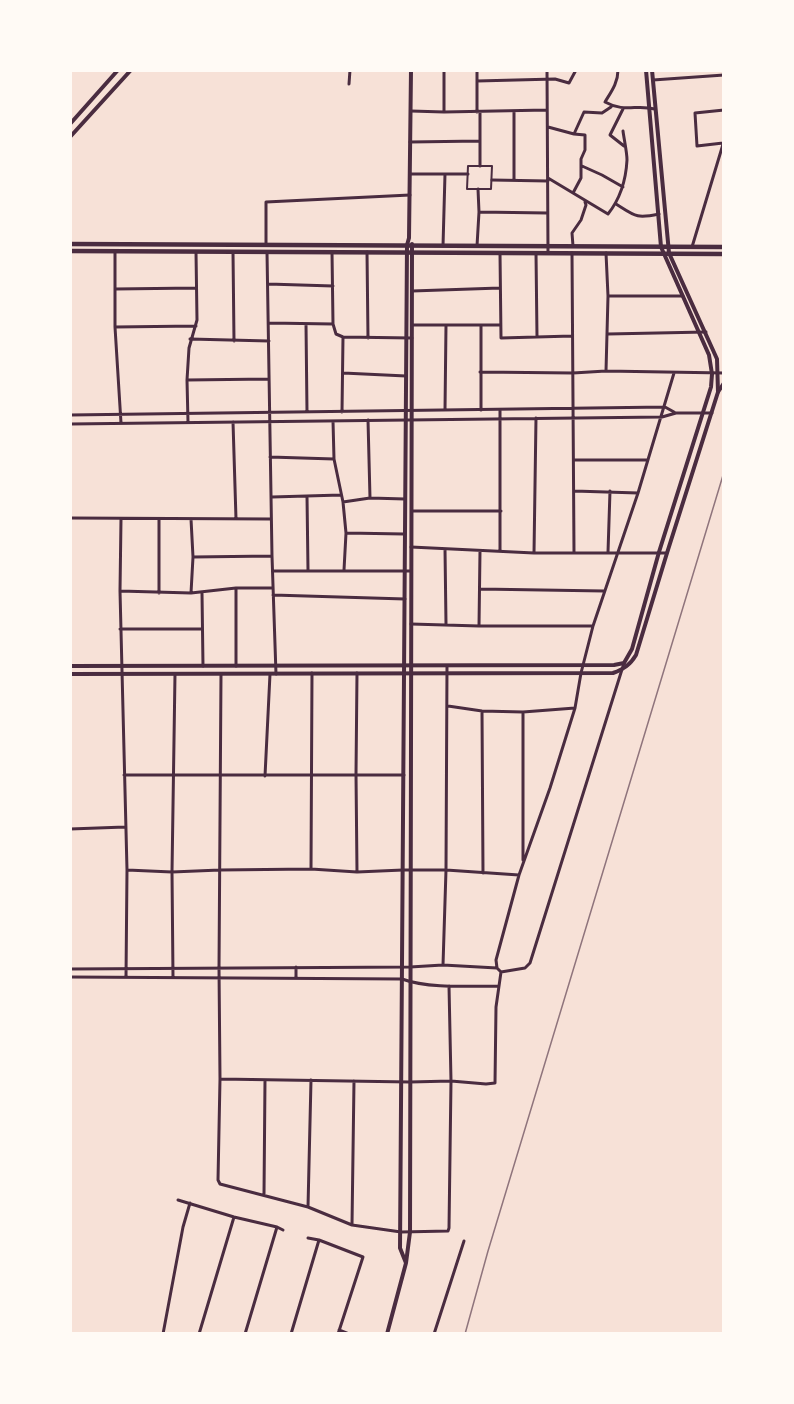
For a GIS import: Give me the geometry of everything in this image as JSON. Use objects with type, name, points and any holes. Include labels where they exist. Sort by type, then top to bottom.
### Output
[{"type":"main road","points":[[70,124],[118,70]]},
{"type":"main road","points":[[70,137],[132,70]]},
{"type":"main road","points":[[387,1334],[406,1263],[410,1232],[412,411],[409,238],[411,70]]},
{"type":"main road","points":[[70,666],[447,666],[614,665],[624,663],[632,649],[659,552],[711,387],[712,374],[709,355],[665,250],[658,214],[646,70]]},
{"type":"main road","points":[[70,674],[614,673],[631,664],[636,655],[712,413],[721,373],[706,332],[665,250],[652,70]]},
{"type":"main road","points":[[70,244],[573,246],[723,254]]},
{"type":"main road","points":[[70,251],[606,253],[692,247],[723,248]]},
{"type":"main road","points":[[406,1263],[400,1248],[406,376],[412,325],[410,252]]},
{"type":"main road","points":[[718,392],[723,383]]},
{"type":"main road","points":[[489,665],[490,673]]},
{"type":"street","points":[[349,84],[350,70]]},
{"type":"street","points":[[444,70],[444,112]]},
{"type":"street","points":[[477,70],[480,166]]},
{"type":"street","points":[[547,70],[548,253]]},
{"type":"street","points":[[477,81],[555,79],[569,83],[576,70]]},
{"type":"street","points":[[618,70],[616,83],[605,102],[622,109],[649,107],[655,109]]},
{"type":"street","points":[[653,80],[723,75]]},
{"type":"street","points":[[574,134],[584,112],[602,113],[612,106]]},
{"type":"street","points":[[622,109],[610,135],[624,147]]},
{"type":"street","points":[[411,111],[547,110]]},
{"type":"street","points":[[692,247],[723,142],[697,146],[695,113],[723,110]]},
{"type":"street","points":[[514,111],[514,180]]},
{"type":"street","points":[[548,127],[585,135],[581,178],[573,193]]},
{"type":"street","points":[[492,180],[548,179],[609,214],[623,186],[627,160],[623,130]]},
{"type":"street","points":[[410,142],[480,141]]},
{"type":"street","points":[[468,166],[492,166],[491,189],[467,189],[468,174],[468,166]]},
{"type":"street","points":[[582,166],[623,186]]},
{"type":"street","points":[[410,174],[468,174]]},
{"type":"street","points":[[443,246],[445,174]]},
{"type":"street","points":[[477,246],[478,189]]},
{"type":"street","points":[[276,674],[266,202],[410,195]]},
{"type":"street","points":[[573,246],[572,233],[581,220],[585,202]]},
{"type":"street","points":[[616,204],[634,215],[644,217],[658,214]]},
{"type":"street","points":[[478,212],[547,213]]},
{"type":"street","points":[[89,243],[89,251]]},
{"type":"street","points":[[116,244],[115,327],[121,423]]},
{"type":"street","points":[[188,422],[187,380],[190,339],[197,320],[196,244]]},
{"type":"street","points":[[233,252],[234,340]]},
{"type":"street","points":[[332,252],[333,324],[336,334],[343,337],[409,337]]},
{"type":"street","points":[[367,252],[368,338]]},
{"type":"street","points":[[500,253],[501,338],[573,336]]},
{"type":"street","points":[[536,253],[537,337]]},
{"type":"street","points":[[572,253],[574,552]]},
{"type":"street","points":[[606,253],[608,296],[606,370]]},
{"type":"street","points":[[268,284],[333,286]]},
{"type":"street","points":[[115,289],[196,288]]},
{"type":"street","points":[[412,291],[500,288]]},
{"type":"street","points":[[608,296],[683,296]]},
{"type":"street","points":[[268,323],[333,324]]},
{"type":"street","points":[[306,324],[307,412]]},
{"type":"street","points":[[412,325],[500,325]]},
{"type":"street","points":[[445,410],[446,325]]},
{"type":"street","points":[[481,325],[481,410]]},
{"type":"street","points":[[115,327],[196,326]]},
{"type":"street","points":[[608,334],[706,332]]},
{"type":"street","points":[[342,412],[343,337]]},
{"type":"street","points":[[190,339],[269,341]]},
{"type":"street","points":[[480,372],[573,373],[606,370],[721,373]]},
{"type":"street","points":[[343,372],[406,376]]},
{"type":"street","points":[[501,972],[497,968],[496,960],[519,875],[550,788],[574,708],[593,626],[638,493],[674,373]]},
{"type":"street","points":[[187,380],[269,379]]},
{"type":"street","points":[[70,415],[664,407],[676,413]]},
{"type":"street","points":[[500,410],[500,550]]},
{"type":"street","points":[[70,424],[662,417],[676,413],[712,413]]},
{"type":"street","points":[[534,553],[536,418]]},
{"type":"street","points":[[368,420],[370,498]]},
{"type":"street","points":[[333,421],[334,459],[343,502],[346,533],[345,570]]},
{"type":"street","points":[[233,422],[236,519]]},
{"type":"street","points":[[270,457],[334,459]]},
{"type":"street","points":[[574,460],[648,460]]},
{"type":"street","points":[[574,491],[638,493]]},
{"type":"street","points":[[608,552],[610,491]]},
{"type":"street","points":[[272,497],[340,495]]},
{"type":"street","points":[[307,496],[308,570]]},
{"type":"street","points":[[343,502],[370,498],[405,499]]},
{"type":"street","points":[[412,511],[501,511]]},
{"type":"street","points":[[70,518],[272,519]]},
{"type":"street","points":[[121,519],[120,629],[127,870],[126,977]]},
{"type":"street","points":[[159,519],[159,593]]},
{"type":"street","points":[[191,519],[193,557],[191,593]]},
{"type":"street","points":[[346,533],[405,534]]},
{"type":"street","points":[[411,547],[534,553],[667,553]]},
{"type":"street","points":[[445,549],[446,624]]},
{"type":"street","points":[[479,626],[480,550]]},
{"type":"street","points":[[193,557],[272,556]]},
{"type":"street","points":[[273,571],[411,572]]},
{"type":"street","points":[[120,591],[202,593],[236,588],[273,588]]},
{"type":"street","points":[[236,588],[236,666]]},
{"type":"street","points":[[480,589],[604,591]]},
{"type":"street","points":[[202,593],[203,666]]},
{"type":"street","points":[[273,596],[405,599]]},
{"type":"street","points":[[411,624],[593,626]]},
{"type":"street","points":[[120,629],[202,628]]},
{"type":"street","points":[[501,972],[525,968],[530,963],[624,663]]},
{"type":"street","points":[[443,965],[447,666]]},
{"type":"street","points":[[173,977],[175,674]]},
{"type":"street","points":[[221,674],[218,1180],[220,1184],[308,1207],[352,1225],[401,1232],[448,1231],[450,1228],[451,1081],[449,986]]},
{"type":"street","points":[[266,776],[270,674]]},
{"type":"street","points":[[311,869],[312,674]]},
{"type":"street","points":[[357,674],[357,872]]},
{"type":"street","points":[[447,706],[482,711],[523,712],[574,708]]},
{"type":"street","points":[[482,711],[483,873]]},
{"type":"street","points":[[523,712],[523,863]]},
{"type":"street","points":[[124,775],[404,775]]},
{"type":"street","points":[[70,829],[125,827]]},
{"type":"street","points":[[127,870],[172,872],[311,869],[357,872],[446,870],[519,875]]},
{"type":"street","points":[[70,969],[443,965],[497,968]]},
{"type":"street","points":[[296,967],[296,978]]},
{"type":"street","points":[[220,1079],[495,1083],[496,1007],[501,972]]},
{"type":"street","points":[[70,977],[402,979],[449,986],[498,986]]},
{"type":"street","points":[[264,1194],[265,1080]]},
{"type":"street","points":[[308,1207],[310,1080]]},
{"type":"street","points":[[352,1225],[354,1081]]},
{"type":"street","points":[[178,1200],[283,1230]]},
{"type":"street","points":[[163,1334],[183,1227],[190,1203]]},
{"type":"street","points":[[199,1334],[234,1217]]},
{"type":"street","points":[[245,1334],[277,1227]]},
{"type":"street","points":[[308,1238],[363,1257],[339,1332],[349,1334]]},
{"type":"street","points":[[291,1334],[319,1240]]},
{"type":"street","points":[[435,1334],[464,1241]]},
{"type":"railway","points":[[465,1334],[488,1251],[724,472]]}]
